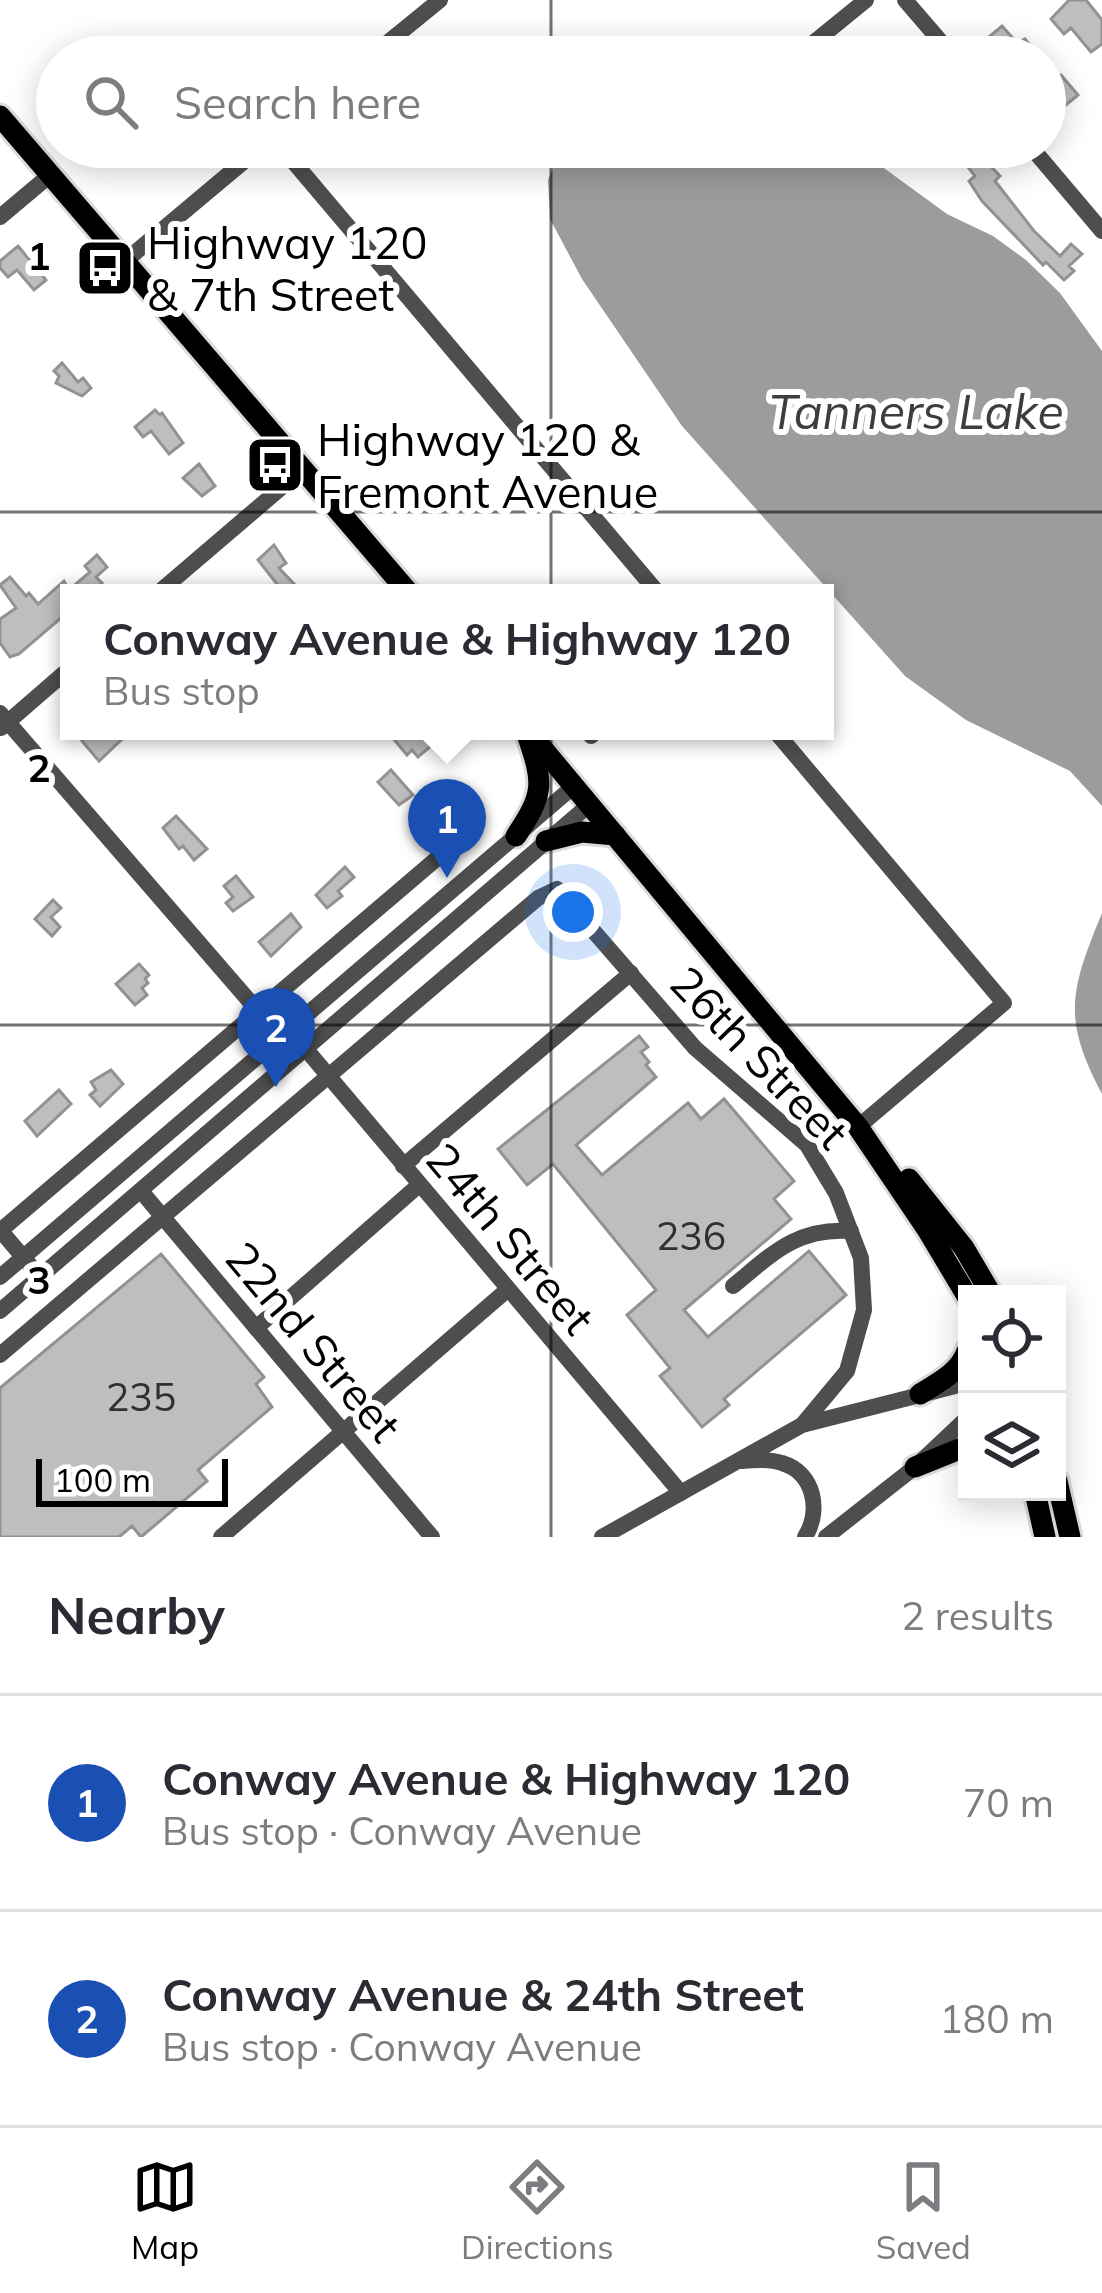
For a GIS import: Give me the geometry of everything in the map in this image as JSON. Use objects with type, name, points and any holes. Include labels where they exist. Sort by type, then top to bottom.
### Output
[{"type":"main road","points":[[0,116],[36,158]]},
{"type":"main road","points":[[44,168],[401,584]]},
{"type":"main road","points":[[516,836],[536,806],[542,785],[530,740]]},
{"type":"main road","points":[[535,740],[858,1127],[958,1285]]},
{"type":"main road","points":[[546,842],[582,832],[615,835]]},
{"type":"main road","points":[[858,1127],[884,1147],[964,1248],[986,1285]]},
{"type":"main road","points":[[920,1394],[958,1367]]},
{"type":"main road","points":[[915,1467],[958,1450]]},
{"type":"main road","points":[[1037,1501],[1045,1537]]},
{"type":"main road","points":[[1062,1501],[1070,1537]]},
{"type":"street","points":[[396,36],[440,0]]},
{"type":"street","points":[[822,36],[866,0]]},
{"type":"street","points":[[905,0],[936,36]]},
{"type":"street","points":[[124,262],[236,168]]},
{"type":"street","points":[[299,168],[650,584]]},
{"type":"street","points":[[1048,168],[1102,231]]},
{"type":"street","points":[[0,217],[50,175]]},
{"type":"street","points":[[169,584],[303,470]]},
{"type":"street","points":[[60,677],[3,721],[258,1011]]},
{"type":"street","points":[[783,740],[1004,1003],[858,1127]]},
{"type":"street","points":[[0,1277],[574,786]]},
{"type":"street","points":[[0,1311],[590,804]]},
{"type":"street","points":[[40,1277],[0,1230],[448,849]]},
{"type":"street","name":"26th Street","points":[[327,1075],[538,898],[557,889],[695,1048],[807,1145],[836,1193],[861,1258],[861,1330],[847,1371],[802,1425]]},
{"type":"street","points":[[403,1166],[631,973]]},
{"type":"street","name":"24th Street","points":[[288,1028],[681,1493]]},
{"type":"street","points":[[0,1355],[327,1075]]},
{"type":"street","points":[[256,1328],[419,1185]]},
{"type":"street","name":"22nd Street","points":[[141,1191],[432,1537]]},
{"type":"street","points":[[733,1286],[782,1247],[811,1231],[850,1231]]},
{"type":"street","points":[[221,1537],[507,1290]]},
{"type":"street","points":[[602,1537],[802,1425],[958,1386]]},
{"type":"street","points":[[826,1537],[958,1426]]},
{"type":"street","points":[[739,1461],[779,1461],[803,1477],[814,1503],[814,1519],[805,1537]]},
{"type":"water","name":"Tanners Lake","points":[[553,168],[884,168],[947,214],[993,236],[1060,293],[1102,351],[1102,806],[1070,771],[966,720],[905,676],[834,596],[834,584],[823,584],[682,426],[582,279],[550,219],[548,180]]},
{"type":"water","points":[[1102,913],[1102,1094],[1080,1044],[1075,1003],[1083,963]]},
{"type":"building","points":[[1069,0],[1086,0],[1102,20],[1102,44],[1091,52],[1071,28],[1064,34],[1051,19]]},
{"type":"building","points":[[1002,26],[1011,36],[990,36]]},
{"type":"building","points":[[1066,81],[1078,95],[1066,105]]},
{"type":"building","points":[[969,168],[992,168],[1000,176],[995,181],[1060,256],[1071,244],[1082,254],[1069,266],[1074,271],[1064,280],[1046,262],[1043,265],[982,201],[969,181],[975,176]]},
{"type":"building","points":[[18,246],[46,280],[34,290],[17,270],[8,277],[0,268],[0,261]]},
{"type":"building","points":[[62,363],[78,382],[83,378],[91,388],[82,396],[56,383],[59,376],[54,371]]},
{"type":"building","points":[[155,410],[183,443],[169,454],[151,431],[143,437],[135,427]]},
{"type":"building","points":[[199,464],[215,486],[202,496],[183,478]]},
{"type":"building","points":[[274,545],[286,563],[279,568],[294,584],[277,584],[258,560]]},
{"type":"building","points":[[97,555],[107,567],[96,577],[102,583],[76,584],[90,572],[85,566]]},
{"type":"building","points":[[10,577],[38,604],[60,585],[60,619],[10,657],[0,643],[0,619],[16,608],[0,585]]},
{"type":"building","points":[[83,740],[121,740],[99,761]]},
{"type":"building","points":[[394,740],[426,740],[431,746],[418,757],[412,750],[407,755]]},
{"type":"building","points":[[391,770],[413,795],[399,805],[378,782]]},
{"type":"building","points":[[461,784],[473,797],[455,819],[444,808],[453,800],[448,796]]},
{"type":"building","points":[[176,816],[207,849],[194,860],[163,828]]},
{"type":"building","points":[[345,867],[354,877],[327,908],[316,895]]},
{"type":"building","points":[[236,876],[253,897],[233,911],[226,903],[233,897],[224,886]]},
{"type":"building","points":[[53,900],[61,908],[51,917],[60,927],[52,936],[35,919]]},
{"type":"building","points":[[291,914],[301,927],[271,956],[259,942]]},
{"type":"building","points":[[139,964],[149,975],[142,988],[147,995],[135,1005],[116,984]]},
{"type":"building","points":[[639,1036],[648,1047],[641,1052],[649,1062],[646,1065],[656,1077],[576,1145],[602,1175],[688,1103],[701,1119],[724,1099],[794,1181],[774,1199],[791,1219],[684,1310],[708,1337],[809,1251],[846,1295],[724,1399],[729,1405],[702,1427],[660,1376],[670,1368],[627,1315],[656,1290],[553,1164],[527,1185],[498,1149]]},
{"type":"building","points":[[111,1070],[123,1084],[100,1106],[90,1095],[96,1090],[91,1082]]},
{"type":"building","points":[[59,1090],[71,1104],[37,1136],[25,1121]]},
{"type":"building","points":[[161,1254],[264,1377],[256,1384],[272,1407],[198,1470],[207,1481],[141,1537],[132,1526],[119,1537],[0,1537],[0,1388]]},
{"type":"place","name":"Highway 120 & 7th Street","points":[[105,268]]},
{"type":"place","name":"Highway 120 & Fremont Avenue","points":[[275,465]]},
{"type":"place","name":"Conway Avenue & Highway 120","points":[[447,878]]},
{"type":"place","name":"Conway Avenue & 24th Street","points":[[276,1087]]}]
